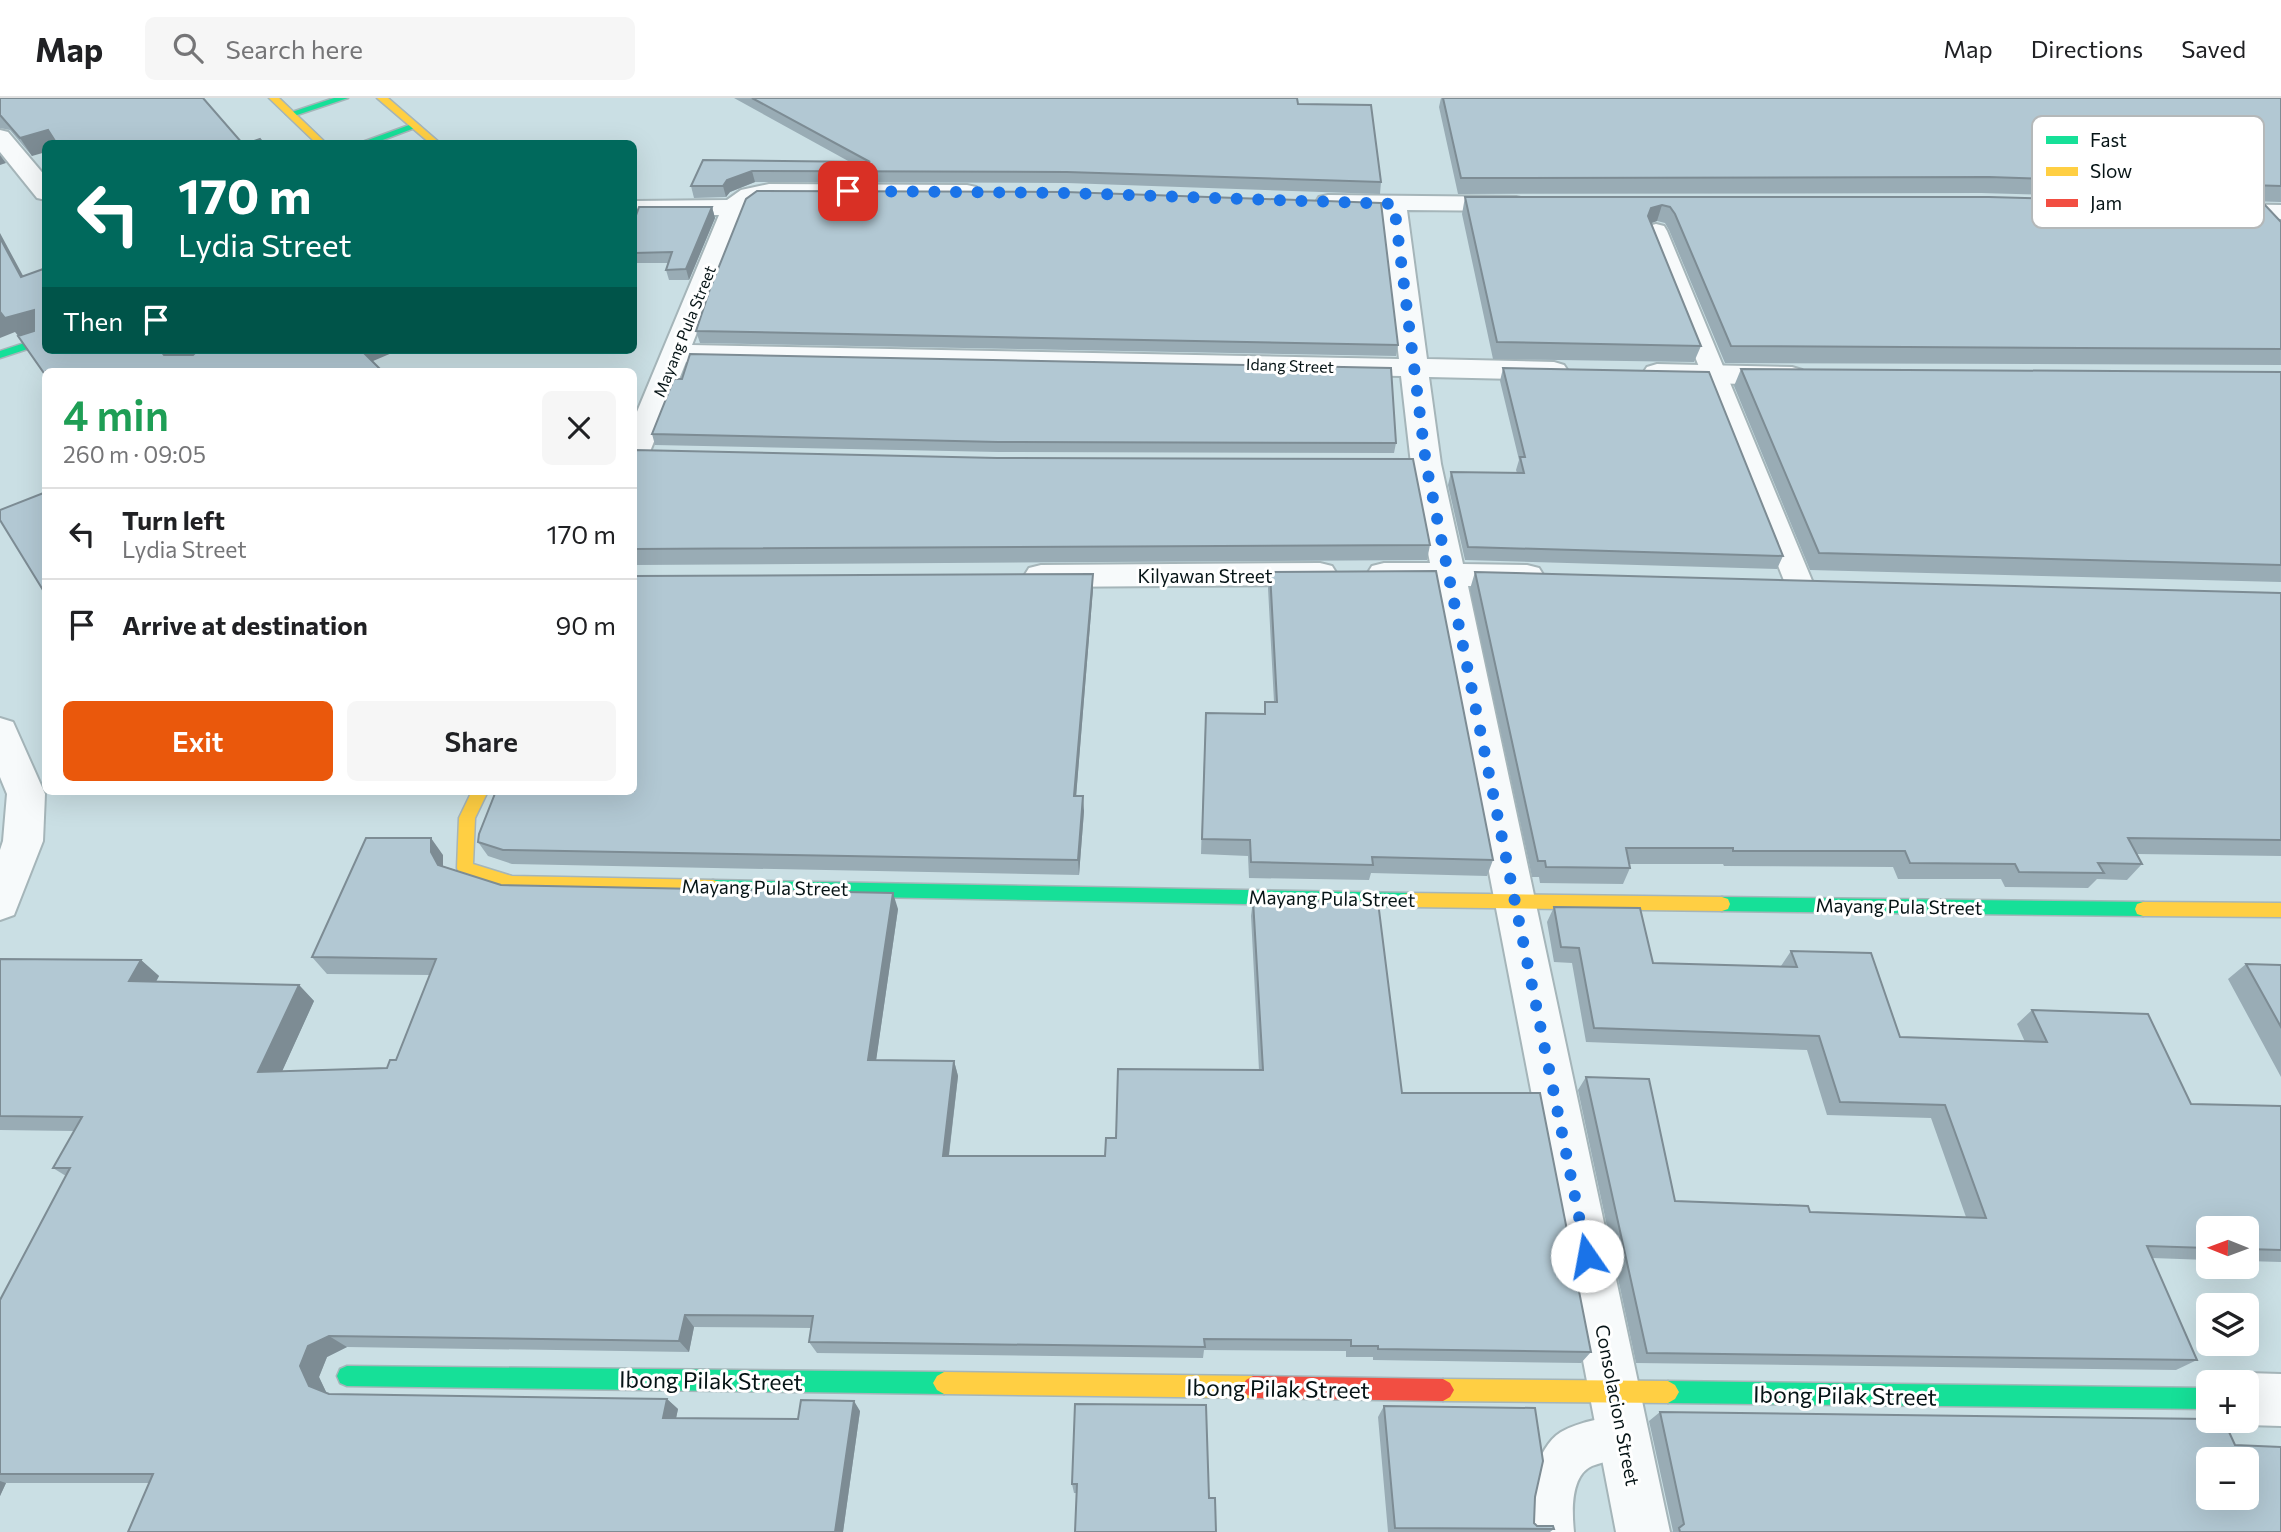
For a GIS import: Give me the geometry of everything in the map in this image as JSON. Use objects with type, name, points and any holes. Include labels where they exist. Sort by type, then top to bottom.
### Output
[{"type":"street","points":[[274,98],[319,140]]},
{"type":"street","points":[[292,114],[342,98]]},
{"type":"street","points":[[382,98],[432,140]]},
{"type":"street","points":[[372,140],[415,125]]},
{"type":"street","points":[[0,137],[42,188]]},
{"type":"street","points":[[637,208],[734,207],[747,195],[769,191],[984,192]]},
{"type":"street","points":[[1299,201],[1534,204]]},
{"type":"street","name":"Consolacion Street","points":[[1394,204],[1414,369],[1413,463],[1448,574],[1643,1532]]},
{"type":"street","name":"Mayang Pula Street","points":[[643,454],[676,353],[734,207]]},
{"type":"street","points":[[0,355],[42,340]]},
{"type":"street","name":"Idang Street","points":[[676,353],[1041,358],[1577,372]]},
{"type":"street","points":[[177,354],[189,368]]},
{"type":"street","points":[[1632,373],[1821,376]]},
{"type":"street","name":"Kilyawan Street","points":[[1006,576],[1556,576]]},
{"type":"street","points":[[0,732],[26,794],[23,841],[0,903]]},
{"type":"street","name":"Mayang Pula Street","points":[[478,795],[467,818],[465,868],[512,883],[1514,902],[2281,910]]},
{"type":"street","name":"Ibong Pilak Street","points":[[347,1376],[2196,1399]]},
{"type":"street","points":[[2259,1399],[2281,1400]]},
{"type":"lane","points":[[2271,212],[2281,233]]},
{"type":"lane","points":[[1656,231],[1799,583]]},
{"type":"lane","points":[[1550,1532],[1548,1513],[1557,1475],[1576,1449],[1624,1436]]},
{"type":"building","points":[[0,98],[203,98],[240,140],[54,140],[48,130],[20,138],[0,115]]},
{"type":"building","points":[[752,98],[1297,98],[1298,104],[1371,105],[1381,182],[1067,172],[752,171],[727,180],[723,186],[691,186],[703,160],[870,162]]},
{"type":"building","points":[[1443,98],[2281,98],[2281,186],[2264,185],[2264,116],[2032,116],[2032,178],[1461,178]]},
{"type":"building","points":[[757,191],[1066,192],[1381,203],[1398,345],[696,331],[746,199]]},
{"type":"building","points":[[1465,197],[2032,198],[2032,228],[2264,228],[2265,205],[2281,222],[2281,349],[1731,346],[1675,214],[1670,207],[1662,205],[1651,208],[1648,216],[1701,346],[1497,342]]},
{"type":"building","points":[[639,207],[712,207],[686,269],[666,270],[672,252],[637,253]]},
{"type":"building","points":[[0,238],[21,277],[42,269],[42,354],[365,354],[379,368],[42,368],[42,370],[18,336],[34,331],[34,310],[5,318],[0,314]]},
{"type":"building","points":[[690,354],[1391,368],[1396,443],[998,442],[652,434],[674,379],[682,379]]},
{"type":"building","points":[[1503,368],[1709,372],[1783,556],[1468,547],[1451,472],[1524,473],[1520,457],[1525,457]]},
{"type":"building","points":[[1741,369],[2281,372],[2281,565],[1819,553]]},
{"type":"building","points":[[637,450],[997,458],[1413,459],[1430,545],[637,549]]},
{"type":"building","points":[[42,494],[42,588],[0,520],[0,510]]},
{"type":"building","points":[[1436,571],[1493,860],[1372,857],[1373,865],[1251,862],[1250,840],[1202,839],[1206,713],[1265,714],[1265,702],[1277,702],[1270,572]]},
{"type":"building","points":[[1475,572],[2281,593],[2281,840],[2128,838],[2142,864],[2098,863],[2104,873],[2019,872],[2015,864],[1910,863],[1905,851],[1733,851],[1733,848],[1626,848],[1630,868],[1546,867],[1545,861],[1538,861]]},
{"type":"building","points":[[1093,574],[1074,796],[1083,796],[1078,860],[503,850],[478,842],[494,795],[637,795],[637,576]]},
{"type":"building","points":[[366,838],[431,838],[431,852],[438,865],[501,885],[893,893],[868,1060],[954,1061],[943,1156],[1105,1156],[1106,1138],[1116,1138],[1118,1069],[1263,1070],[1253,900],[1378,902],[1402,1093],[1540,1093],[1591,1352],[1378,1349],[1378,1346],[1351,1346],[1351,1340],[1204,1339],[1205,1347],[809,1342],[813,1316],[685,1315],[679,1341],[329,1336],[308,1346],[300,1366],[309,1386],[329,1394],[667,1399],[663,1418],[798,1419],[801,1400],[854,1401],[835,1532],[128,1532],[153,1474],[0,1474],[0,1300],[70,1168],[53,1168],[82,1117],[0,1116],[0,959],[141,960],[129,981],[299,985],[258,1072],[387,1068],[390,1060],[396,1060],[436,959],[312,957]]},
{"type":"building","points":[[1554,907],[1640,908],[1653,963],[1797,967],[1791,951],[1871,953],[1900,1037],[2047,1042],[2032,1010],[2148,1014],[2191,1104],[2281,1106],[2281,1250],[2259,1249],[2259,1216],[2196,1216],[2196,1248],[2147,1246],[2197,1360],[1647,1353],[1586,1077],[1649,1079],[1675,1201],[1808,1206],[1810,1212],[1986,1218],[1945,1105],[1840,1102],[1819,1036],[1594,1028],[1579,948],[1561,947]]},
{"type":"building","points":[[2246,964],[2281,965],[2281,1027]]},
{"type":"building","points":[[1075,1404],[1206,1405],[1209,1498],[1215,1498],[1216,1532],[1075,1532],[1077,1484],[1072,1484]]},
{"type":"building","points":[[1384,1406],[1535,1408],[1543,1461],[1535,1497],[1534,1523],[1537,1526],[1553,1526],[1554,1529],[1395,1528]]},
{"type":"building","points":[[1660,1412],[2196,1419],[2196,1433],[2230,1433],[2235,1445],[2281,1447],[2281,1532],[1680,1532],[1679,1528],[1684,1524]]},
{"type":"traffic: fast","points":[[291,114],[343,98]]},
{"type":"traffic: fast","points":[[373,140],[415,126]]},
{"type":"traffic: fast","points":[[0,355],[42,340]]},
{"type":"traffic: fast","points":[[713,887],[1409,900]]},
{"type":"traffic: fast","points":[[1722,904],[2143,909]]},
{"type":"traffic: fast","points":[[347,1376],[944,1383]]},
{"type":"traffic: fast","points":[[1668,1392],[2196,1399]]},
{"type":"traffic: slow","points":[[274,98],[319,140]]},
{"type":"traffic: slow","points":[[382,98],[432,140]]},
{"type":"traffic: slow","points":[[478,795],[467,818],[465,868],[512,883],[713,887]]},
{"type":"traffic: slow","points":[[1409,900],[1722,904]]},
{"type":"traffic: slow","points":[[2143,909],[2281,910]]},
{"type":"traffic: slow","points":[[944,1383],[1253,1387]]},
{"type":"traffic: slow","points":[[1443,1390],[1668,1392]]},
{"type":"traffic: jam","points":[[1253,1387],[1443,1390]]},
{"type":"route","points":[[848,191],[1067,193],[1394,204],[1426,464],[1587,1256]]}]
